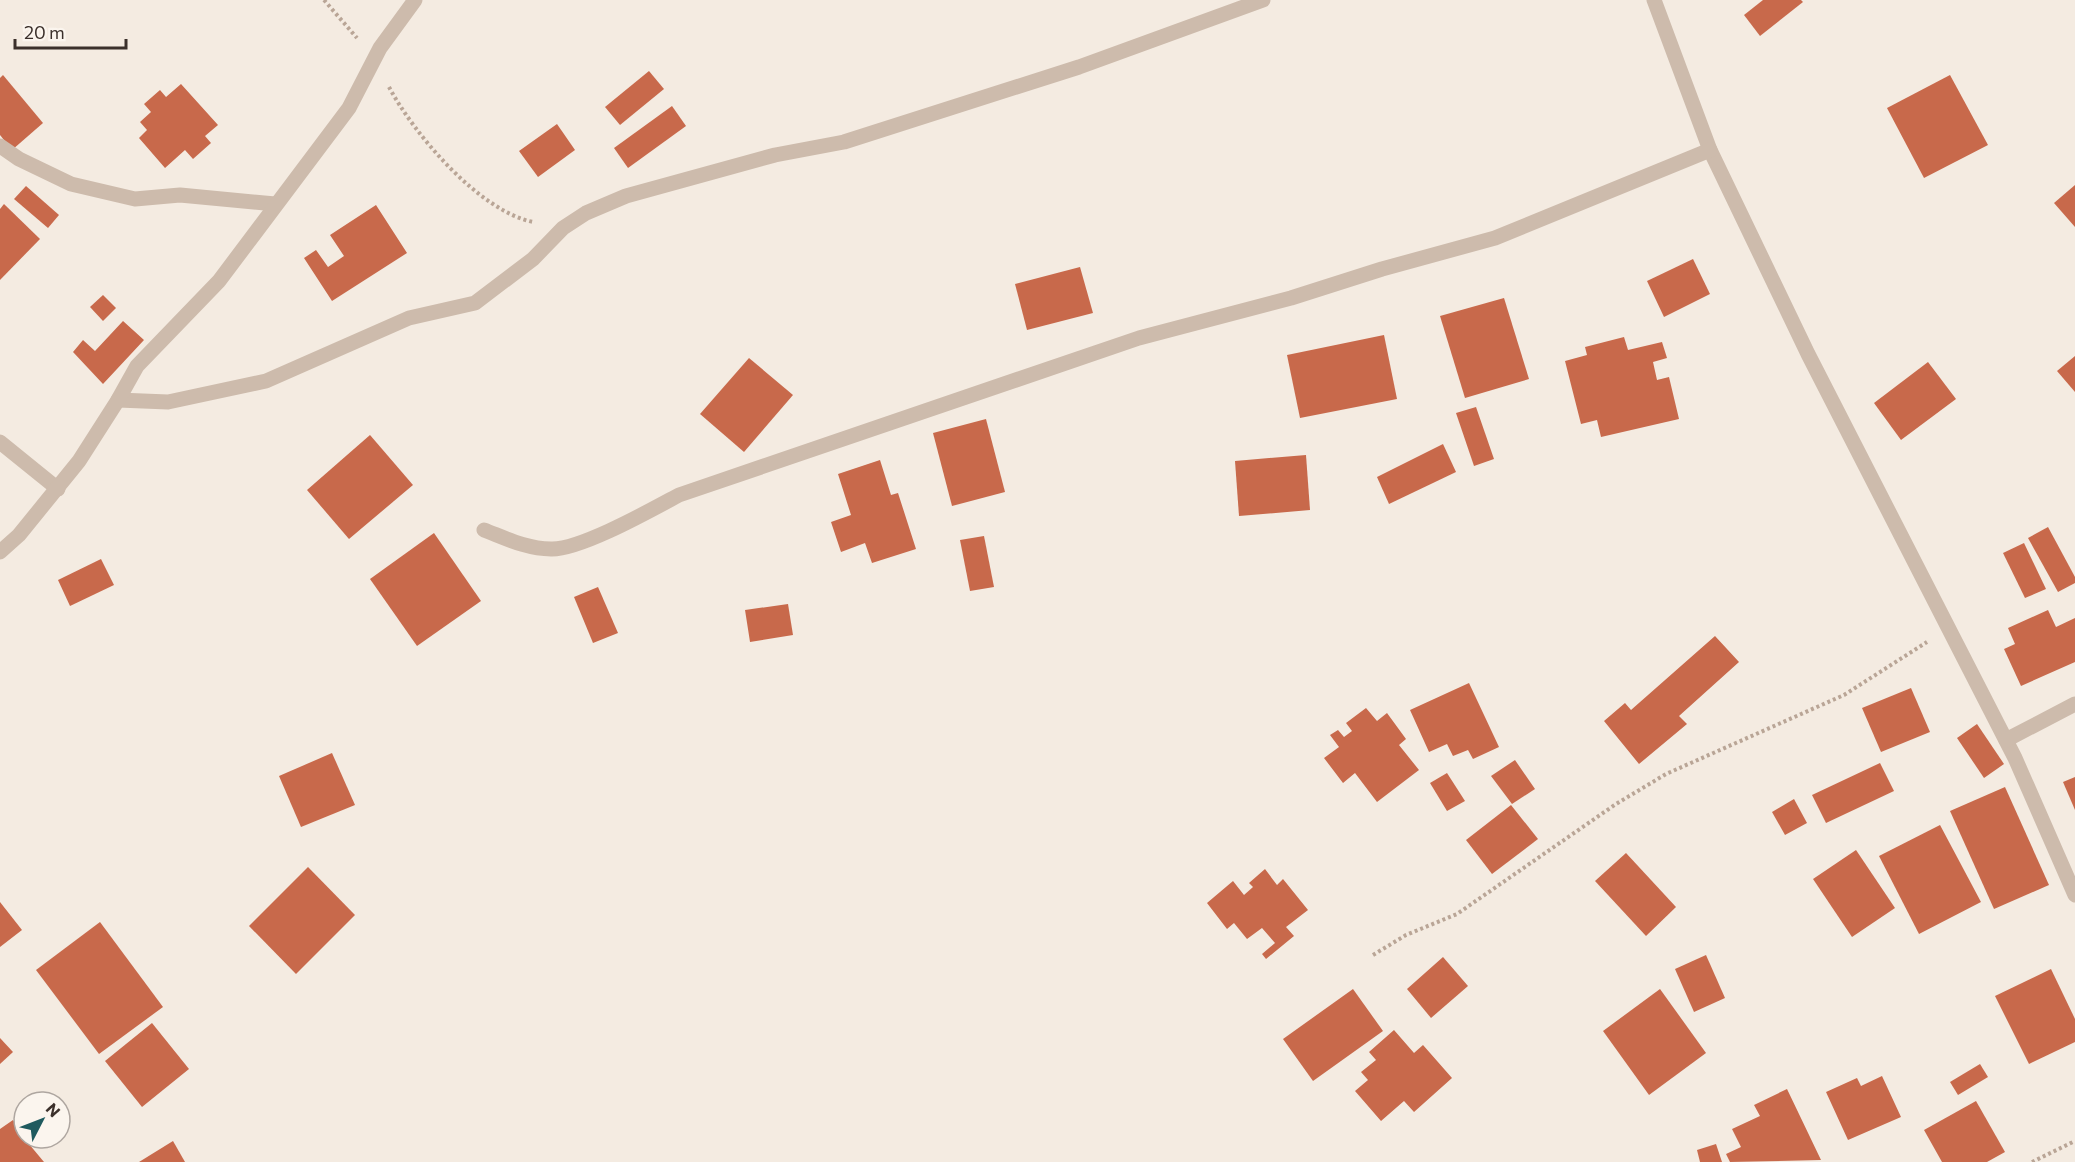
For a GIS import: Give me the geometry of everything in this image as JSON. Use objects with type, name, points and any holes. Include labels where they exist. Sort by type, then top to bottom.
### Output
[{"type":"street","points":[[0,552],[58,489],[118,400],[137,366],[219,281],[349,108],[374,58],[415,0]]},
{"type":"street","points":[[118,400],[168,402],[266,381],[409,318],[474,303],[533,259],[563,228],[586,213],[626,196],[776,155],[843,142],[1079,68],[1263,0]]},
{"type":"street","points":[[1654,0],[1710,150],[1808,354],[2006,740],[2075,895]]},
{"type":"street","points":[[0,146],[19,159],[71,184],[135,199],[180,195],[275,204]]},
{"type":"street","points":[[484,530],[526,546],[554,550],[566,547],[609,530],[679,495],[1139,338],[1291,298],[1382,269],[1495,238],[1710,150]]},
{"type":"street","points":[[0,442],[58,489]]},
{"type":"street","points":[[2006,740],[2075,704]]},
{"type":"path","points":[[324,0],[374,58],[400,108],[467,186],[498,208],[526,221],[563,228]]},
{"type":"path","points":[[1373,955],[1406,934],[1457,914],[1616,804],[1666,774],[1844,695],[1950,627]]},
{"type":"path","points":[[2032,1162],[2075,1141]]},
{"type":"building","points":[[1763,0],[1801,0],[1803,2],[1760,36],[1744,15]]},
{"type":"building","points":[[649,71],[664,89],[620,125],[605,107]]},
{"type":"building","points":[[3,75],[43,123],[12,150],[0,135],[0,78]]},
{"type":"building","points":[[1950,75],[1988,145],[1924,178],[1887,108]]},
{"type":"building","points":[[181,84],[218,125],[205,136],[211,143],[193,159],[185,150],[165,168],[139,138],[147,130],[140,122],[151,112],[144,104],[160,90],[166,97]]},
{"type":"building","points":[[672,106],[686,126],[628,168],[614,148]]},
{"type":"building","points":[[557,124],[575,150],[538,177],[519,151]]},
{"type":"building","points":[[2075,185],[2075,227],[2054,203]]},
{"type":"building","points":[[26,186],[59,215],[48,228],[14,199]]},
{"type":"building","points":[[4,204],[40,239],[0,280],[0,209]]},
{"type":"building","points":[[376,205],[407,253],[332,301],[304,258],[316,250],[328,267],[344,256],[330,235]]},
{"type":"building","points":[[1693,259],[1710,294],[1664,317],[1647,281]]},
{"type":"building","points":[[1080,267],[1093,313],[1027,330],[1015,284]]},
{"type":"building","points":[[103,295],[116,308],[103,321],[90,307]]},
{"type":"building","points":[[1504,298],[1529,379],[1465,398],[1440,316]]},
{"type":"building","points":[[123,321],[144,340],[103,384],[73,352],[83,340],[95,351]]},
{"type":"building","points":[[1384,335],[1397,399],[1300,418],[1287,355]]},
{"type":"building","points":[[1624,337],[1628,350],[1662,342],[1667,358],[1653,362],[1657,380],[1669,377],[1679,419],[1601,437],[1597,420],[1581,424],[1565,361],[1587,355],[1585,347]]},
{"type":"building","points":[[2075,356],[2075,392],[2057,371]]},
{"type":"building","points":[[749,358],[793,395],[744,452],[700,414]]},
{"type":"building","points":[[1928,362],[1956,399],[1901,440],[1874,403]]},
{"type":"building","points":[[1476,407],[1494,459],[1474,466],[1456,413]]},
{"type":"building","points":[[986,419],[1005,492],[952,506],[933,433]]},
{"type":"building","points":[[370,435],[413,485],[349,539],[307,490]]},
{"type":"building","points":[[1443,444],[1456,472],[1389,504],[1377,477]]},
{"type":"building","points":[[1306,455],[1310,510],[1239,516],[1235,461]]},
{"type":"building","points":[[880,460],[891,495],[898,493],[916,549],[872,563],[865,543],[841,552],[831,522],[851,515],[838,474]]},
{"type":"building","points":[[2048,527],[2075,577],[2075,583],[2058,592],[2028,538]]},
{"type":"building","points":[[434,533],[481,601],[417,646],[370,579]]},
{"type":"building","points":[[984,536],[994,587],[970,591],[960,540]]},
{"type":"building","points":[[2024,543],[2046,589],[2025,598],[2003,553]]},
{"type":"building","points":[[101,559],[114,585],[70,606],[58,580]]},
{"type":"building","points":[[598,587],[618,633],[593,643],[574,597]]},
{"type":"building","points":[[788,604],[793,635],[750,642],[745,610]]},
{"type":"building","points":[[2048,610],[2056,627],[2075,618],[2075,662],[2021,686],[2004,649],[2015,644],[2008,628]]},
{"type":"building","points":[[1715,636],[1739,662],[1679,716],[1687,724],[1639,764],[1604,721],[1625,703],[1631,710]]},
{"type":"building","points":[[1469,683],[1499,747],[1473,759],[1468,750],[1453,756],[1447,744],[1429,752],[1410,710]]},
{"type":"building","points":[[1911,688],[1930,732],[1881,752],[1862,708]]},
{"type":"building","points":[[1366,708],[1377,721],[1387,713],[1406,739],[1399,745],[1419,770],[1377,802],[1355,773],[1343,783],[1324,758],[1339,747],[1330,735],[1338,730],[1344,737],[1352,731],[1346,723]]},
{"type":"building","points":[[1977,724],[2004,764],[1984,778],[1957,738]]},
{"type":"building","points":[[332,753],[355,805],[301,827],[279,776]]},
{"type":"building","points":[[1515,760],[1535,789],[1512,804],[1491,776]]},
{"type":"building","points":[[1880,763],[1894,791],[1826,823],[1812,795]]},
{"type":"building","points":[[1447,773],[1465,801],[1447,811],[1430,783]]},
{"type":"building","points":[[2075,777],[2075,810],[2063,782]]},
{"type":"building","points":[[2005,787],[2049,885],[1994,909],[1950,811]]},
{"type":"building","points":[[1794,799],[1807,823],[1785,835],[1772,812]]},
{"type":"building","points":[[1511,805],[1538,839],[1492,874],[1466,840]]},
{"type":"building","points":[[1940,825],[1981,902],[1919,934],[1879,856]]},
{"type":"building","points":[[1856,850],[1895,908],[1852,937],[1813,879]]},
{"type":"building","points":[[1626,853],[1676,907],[1646,936],[1595,881]]},
{"type":"building","points":[[308,867],[355,915],[296,974],[249,926]]},
{"type":"building","points":[[1265,869],[1277,885],[1283,879],[1308,910],[1286,927],[1294,936],[1266,959],[1262,954],[1275,943],[1262,928],[1247,939],[1234,923],[1227,929],[1207,903],[1233,881],[1244,895],[1253,887],[1249,883]]},
{"type":"building","points":[[0,902],[22,930],[0,947]]},
{"type":"building","points":[[100,922],[163,1007],[99,1054],[36,970]]},
{"type":"building","points":[[1706,955],[1725,998],[1694,1012],[1675,969]]},
{"type":"building","points":[[1443,957],[1468,986],[1431,1018],[1407,989]]},
{"type":"building","points":[[2051,969],[2075,1019],[2075,1042],[2029,1064],[1995,996]]},
{"type":"building","points":[[1353,989],[1383,1031],[1313,1081],[1283,1039]]},
{"type":"building","points":[[1660,989],[1706,1053],[1649,1095],[1603,1031]]},
{"type":"building","points":[[152,1023],[189,1069],[142,1107],[105,1061]]},
{"type":"building","points":[[1394,1030],[1414,1053],[1423,1045],[1452,1078],[1414,1112],[1404,1101],[1381,1121],[1355,1091],[1368,1080],[1361,1072],[1376,1060],[1369,1052]]},
{"type":"building","points":[[0,1038],[13,1052],[0,1064]]},
{"type":"building","points":[[1980,1064],[1988,1077],[1958,1095],[1950,1082]]},
{"type":"building","points":[[1882,1076],[1901,1117],[1848,1140],[1826,1092],[1857,1078],[1861,1086]]},
{"type":"building","points":[[1787,1089],[1821,1160],[1730,1162],[1726,1154],[1741,1147],[1732,1129],[1760,1116],[1754,1105]]},
{"type":"building","points":[[1976,1101],[2005,1152],[1987,1162],[1942,1162],[1924,1130]]},
{"type":"building","points":[[12,1121],[12,1150],[34,1150],[44,1162],[0,1162],[0,1129]]},
{"type":"building","points":[[173,1141],[185,1162],[139,1162]]},
{"type":"building","points":[[1716,1144],[1722,1162],[1700,1162],[1697,1150]]}]
